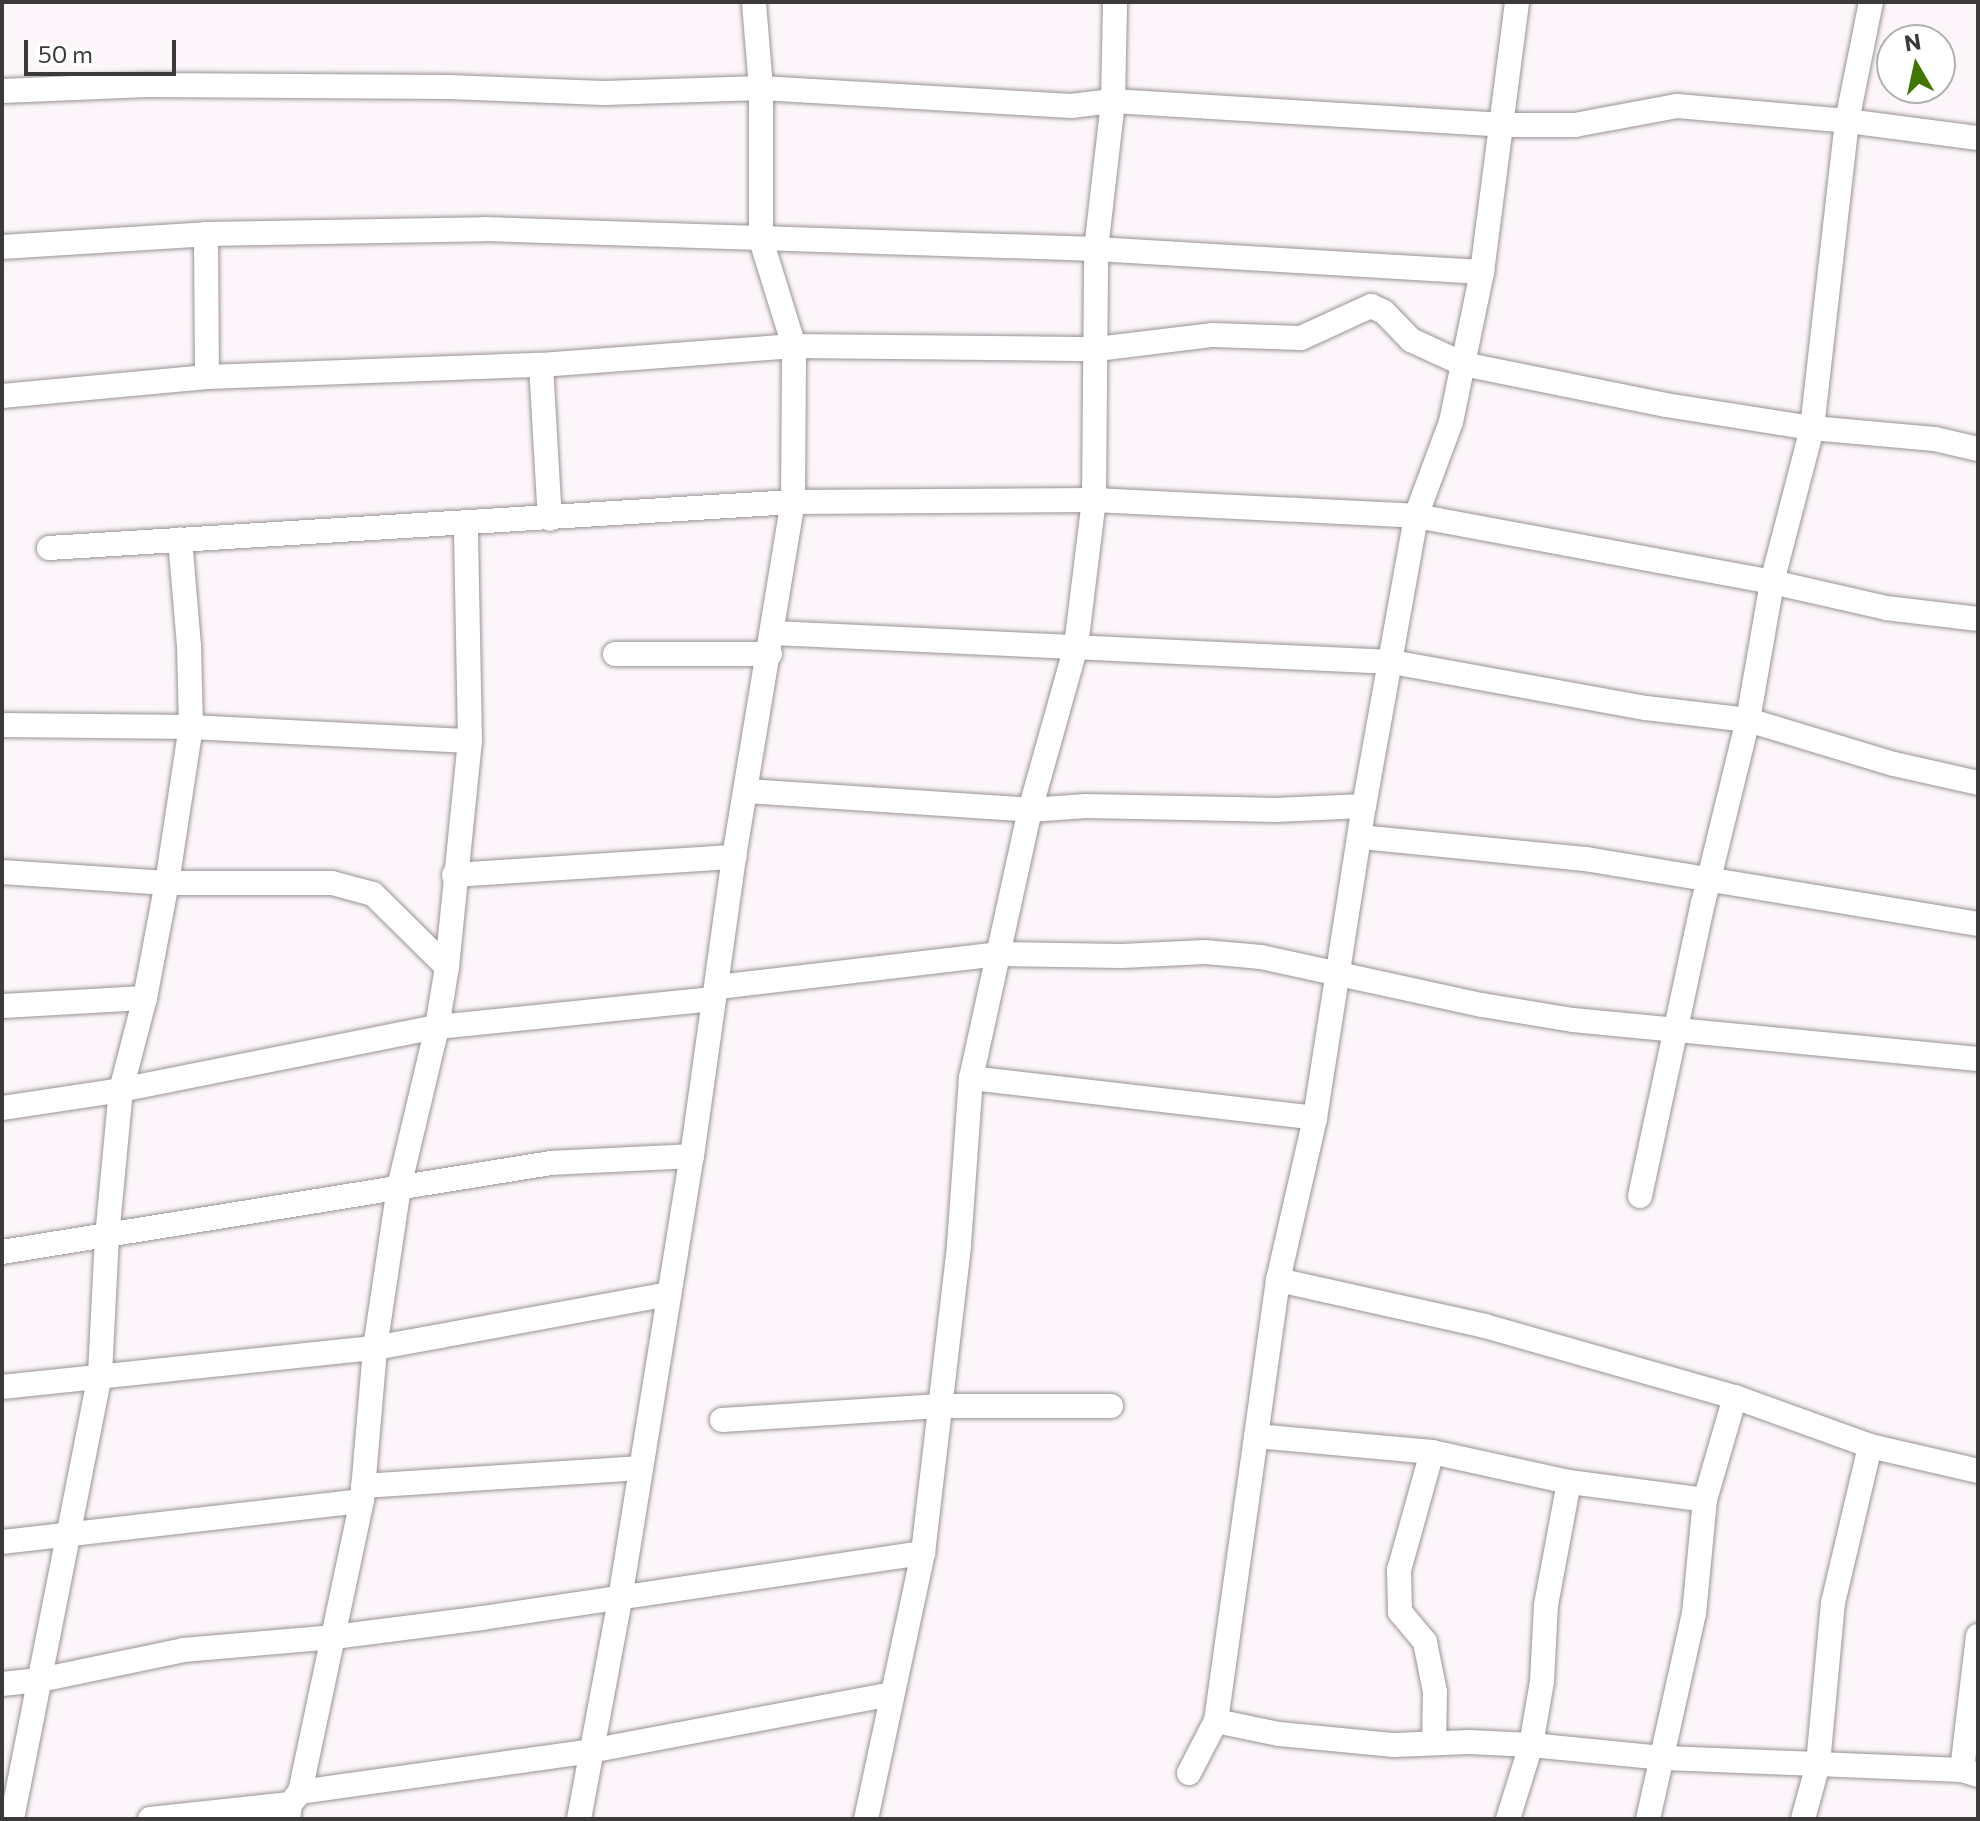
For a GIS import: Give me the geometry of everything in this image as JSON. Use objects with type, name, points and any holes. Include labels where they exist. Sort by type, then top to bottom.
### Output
[{"type":"street","points":[[579,1819],[620,1599],[692,1156],[734,857],[772,643],[793,502],[794,346],[761,240],[761,88],[754,2]]},
{"type":"street","points":[[866,1819],[923,1553],[959,1245],[971,1078],[1030,810],[1076,646],[1094,500],[1096,249],[1113,101],[1115,2]]},
{"type":"street","points":[[1189,1773],[1216,1721],[1278,1280],[1315,1118],[1364,806],[1416,516],[1451,422],[1482,272],[1517,2]]},
{"type":"street","points":[[1640,1196],[1709,880],[1748,720],[1772,582],[1812,428],[1847,121],[1871,2]]},
{"type":"street","points":[[2,91],[148,85],[448,87],[604,93],[761,88],[1071,106],[1113,101],[1503,125],[1575,125],[1677,106],[1847,121],[1978,138]]},
{"type":"street","points":[[2,247],[206,234],[485,229],[1096,249],[1482,272]]},
{"type":"street","points":[[206,234],[207,377]]},
{"type":"street","points":[[2,396],[207,377],[541,365],[794,346],[1097,349],[1213,335],[1301,338],[1371,306],[1384,312],[1411,340],[1463,364],[1666,405],[1812,428],[1935,439],[1978,449]]},
{"type":"street","points":[[541,365],[550,519]]},
{"type":"street","points":[[49,548],[793,502],[1094,500],[1416,516],[1772,582],[1886,608],[1978,619]]},
{"type":"street","points":[[293,1805],[334,1637],[362,1493],[375,1348],[399,1187],[437,1027],[447,967],[470,741],[466,524]]},
{"type":"street","points":[[12,1819],[100,1374],[107,1237],[121,1090],[145,998],[167,883],[191,727],[189,646],[180,539]]},
{"type":"street","points":[[615,654],[772,643],[1076,646],[1392,662],[1646,708],[1748,720],[1894,764],[1978,783]]},
{"type":"street","points":[[2,725],[191,727],[470,741]]},
{"type":"street","points":[[747,791],[1030,810],[1086,806],[1275,810],[1364,806]]},
{"type":"street","points":[[1361,837],[1586,859],[1978,924]]},
{"type":"street","points":[[454,875],[734,857]]},
{"type":"street","points":[[2,872],[167,883],[332,883],[373,894],[447,967]]},
{"type":"street","points":[[2,1108],[121,1090],[437,1027],[998,954],[1122,956],[1205,952],[1261,957],[1482,1005],[1678,1032],[1978,1059]]},
{"type":"street","points":[[2,1006],[145,998]]},
{"type":"street","points":[[971,1078],[1315,1118]]},
{"type":"street","points":[[2,1252],[551,1163],[692,1156]]},
{"type":"street","points":[[1278,1280],[1485,1326],[1735,1397],[1870,1446],[1978,1471]]},
{"type":"street","points":[[2,1387],[100,1374],[375,1348],[668,1294]]},
{"type":"street","points":[[1648,1819],[1694,1614],[1705,1500],[1735,1397]]},
{"type":"street","points":[[722,1420],[940,1406],[1111,1406]]},
{"type":"street","points":[[1256,1436],[1432,1452],[1569,1482],[1705,1500]]},
{"type":"street","points":[[1803,1819],[1818,1764],[1833,1603],[1870,1446]]},
{"type":"street","points":[[1432,1452],[1399,1570],[1400,1612],[1425,1642],[1435,1692],[1434,1743]]},
{"type":"street","points":[[2,1542],[362,1493],[640,1468]]},
{"type":"street","points":[[1508,1819],[1531,1745],[1542,1681],[1546,1605],[1569,1482]]},
{"type":"street","points":[[2,1684],[40,1680],[183,1650],[334,1637],[620,1599],[923,1553]]},
{"type":"street","points":[[1216,1721],[1279,1734],[1394,1745],[1531,1745],[1664,1758],[1970,1773],[1978,1636]]},
{"type":"street","points":[[150,1819],[293,1805],[891,1694]]}]
